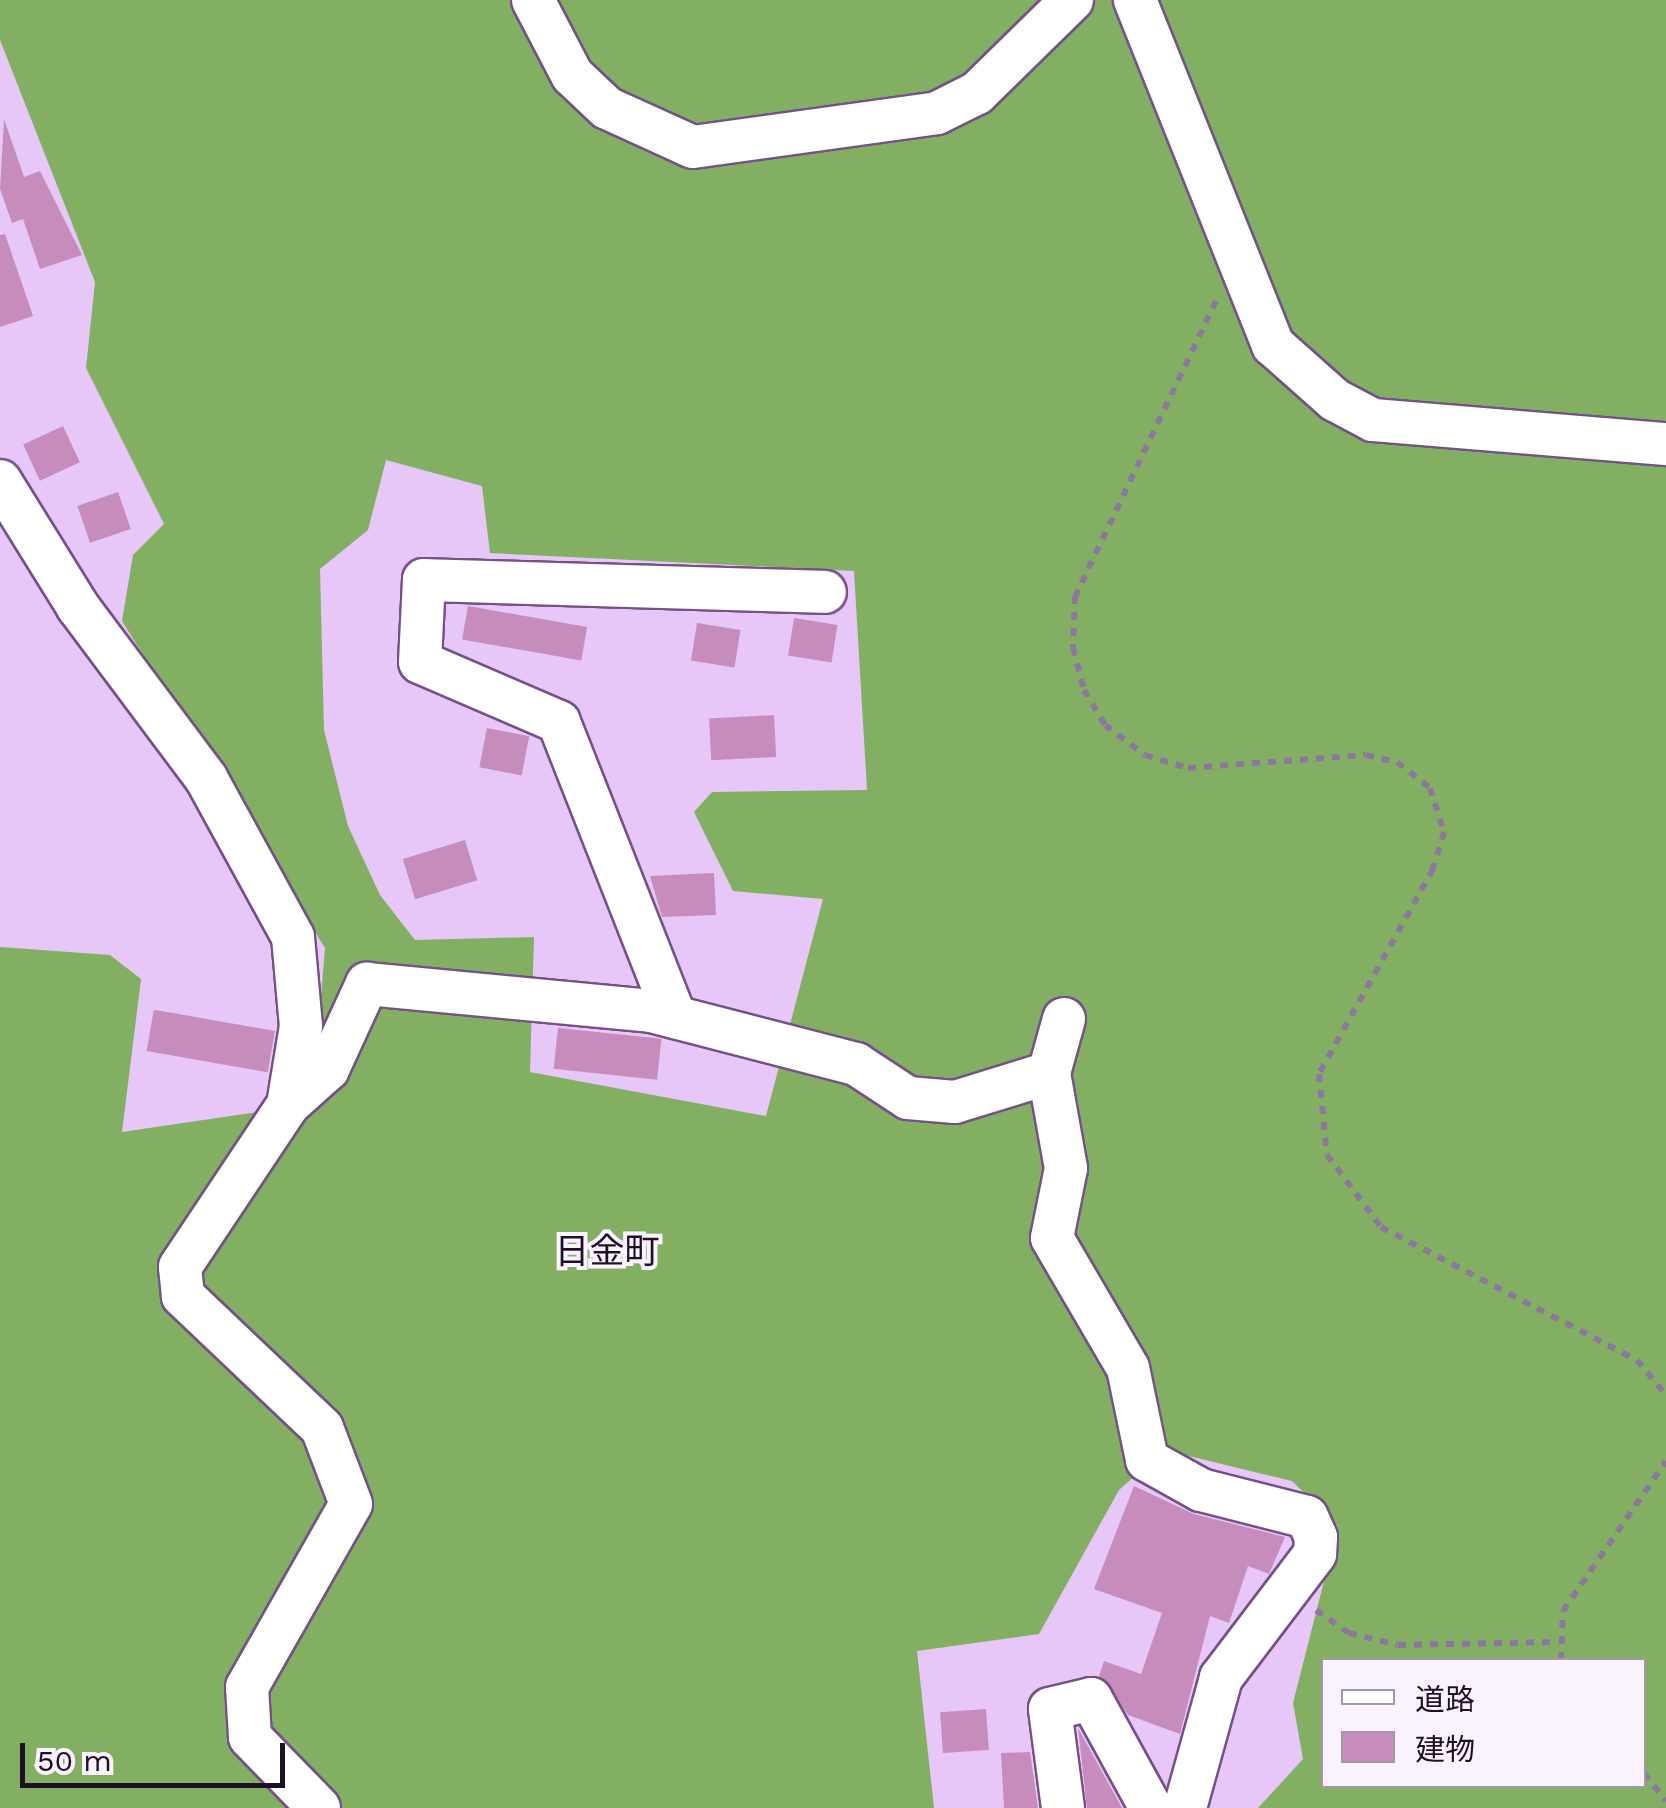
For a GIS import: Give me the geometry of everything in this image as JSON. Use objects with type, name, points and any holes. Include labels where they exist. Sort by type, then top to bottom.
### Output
[{"type":"street","points":[[533,0],[572,75],[607,108],[693,147],[937,113],[976,93],[1072,0]]},
{"type":"street","points":[[1135,0],[1273,345],[1335,400],[1373,420],[1666,444]]},
{"type":"street","points":[[0,481],[78,607],[206,778],[293,937],[301,1026],[288,1105]]},
{"type":"street","points":[[675,1017],[559,722],[420,662],[424,580],[826,592]]},
{"type":"street","points":[[319,1808],[250,1737],[248,1688],[351,1504],[322,1428],[183,1296],[180,1267],[288,1105],[328,1070],[366,984],[489,990],[675,1017],[856,1064],[908,1098],[955,1102],[1049,1073]]},
{"type":"street","points":[[1064,1019],[1049,1073],[1066,1168],[1052,1238],[1128,1368],[1147,1460],[1200,1490],[1307,1517],[1315,1554],[1221,1678],[1185,1808]]},
{"type":"street","points":[[1062,1808],[1050,1709],[1091,1700],[1151,1808]]},
{"type":"path","points":[[1242,269],[1214,304],[1075,596],[1073,648],[1084,690],[1105,725],[1146,754],[1188,768],[1366,755],[1397,762],[1430,788],[1444,832],[1433,868],[1318,1074],[1326,1155],[1381,1227],[1637,1360],[1666,1395]]},
{"type":"path","points":[[1560,1658],[1556,1642],[1563,1611],[1666,1461]]},
{"type":"path","points":[[1287,1588],[1349,1634],[1398,1644],[1556,1642]]},
{"type":"path","points":[[1646,1776],[1666,1801]]},
{"type":"green space","points":[[0,0],[1666,0],[1666,1808],[1258,1808],[1303,1759],[1293,1703],[1338,1526],[1292,1481],[1164,1450],[1119,1490],[1039,1634],[917,1651],[934,1808],[0,1808],[0,947],[110,955],[141,979],[122,1132],[312,1104],[325,948],[122,621],[133,555],[164,524],[86,368],[95,282],[0,40]],"holes":[[[386,460],[482,486],[490,553],[854,571],[867,790],[712,792],[694,812],[733,891],[823,899],[766,1116],[530,1072],[534,937],[415,940],[380,895],[348,826],[324,730],[320,569],[368,530]]]},
{"type":"building","points":[[4,119],[24,177],[40,171],[82,255],[40,269],[23,219],[12,223],[0,189]]},
{"type":"building","points":[[5,234],[33,316],[0,327],[0,235]]},
{"type":"building","points":[[63,426],[80,462],[40,481],[23,445]]},
{"type":"building","points":[[118,492],[131,529],[90,543],[77,506]]},
{"type":"building","points":[[468,606],[587,627],[581,660],[462,639]]},
{"type":"building","points":[[794,618],[837,625],[832,662],[788,656]]},
{"type":"building","points":[[697,623],[740,630],[735,667],[691,661]]},
{"type":"building","points":[[774,715],[776,757],[711,760],[709,718]]},
{"type":"building","points":[[487,728],[529,736],[522,775],[479,767]]},
{"type":"building","points":[[465,840],[477,880],[415,899],[403,859]]},
{"type":"building","points":[[714,873],[716,915],[662,917],[650,876]]},
{"type":"building","points":[[154,1010],[275,1031],[268,1072],[147,1051]]},
{"type":"building","points":[[558,1028],[661,1039],[657,1080],[554,1069]]},
{"type":"building","points":[[1134,1486],[1194,1514],[1285,1537],[1269,1574],[1248,1566],[1229,1623],[1210,1616],[1180,1734],[1128,1715],[1099,1676],[1104,1661],[1141,1674],[1162,1613],[1094,1589]]},
{"type":"building","points":[[986,1709],[989,1750],[943,1753],[940,1712]]},
{"type":"building","points":[[1078,1728],[1122,1808],[1087,1808]]},
{"type":"building","points":[[1030,1752],[1038,1808],[1004,1808],[1001,1753]]},
{"type":"district","name":"日金町","points":[[607,1251]]}]
